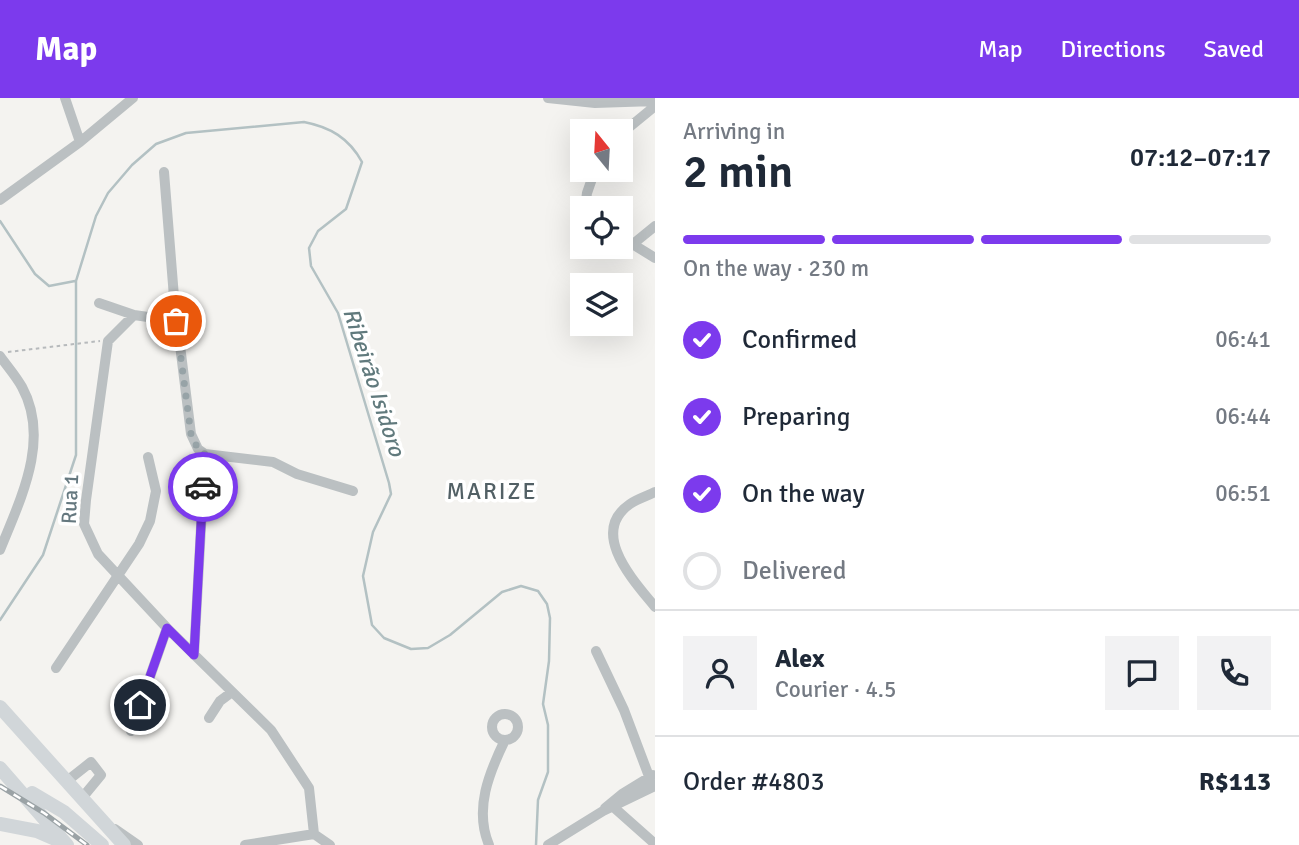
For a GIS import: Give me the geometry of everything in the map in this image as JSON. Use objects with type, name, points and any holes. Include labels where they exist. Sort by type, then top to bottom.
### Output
[{"type":"highway","points":[[0,707],[124,845]]},
{"type":"highway","points":[[0,768],[67,845]]},
{"type":"highway","points":[[32,793],[64,812],[102,845]]},
{"type":"highway","points":[[0,824],[37,831],[67,845]]},
{"type":"street","points":[[65,98],[80,142]]},
{"type":"street","points":[[0,200],[80,142],[133,98]]},
{"type":"street","points":[[548,98],[655,101]]},
{"type":"street","points":[[634,123],[655,106]]},
{"type":"street","points":[[164,172],[176,321],[191,434],[198,449],[205,454],[273,462],[297,474],[353,491]]},
{"type":"street","points":[[655,226],[633,244],[655,258]]},
{"type":"street","points":[[99,303],[134,315],[176,321]]},
{"type":"street","name":"Rua 1","points":[[134,315],[108,341],[84,524],[97,554],[167,628],[271,730],[309,788],[314,834]]},
{"type":"street","points":[[0,354],[23,388],[33,418],[30,476],[0,550]]},
{"type":"street","points":[[194,655],[205,454]]},
{"type":"street","points":[[56,667],[139,544],[155,505],[156,491],[148,457]]},
{"type":"street","points":[[655,492],[630,504],[620,514],[615,524],[614,538],[617,554],[625,570],[655,607]]},
{"type":"street","points":[[131,731],[167,628]]},
{"type":"street","points":[[548,845],[653,781],[596,651]]},
{"type":"street","points":[[209,718],[220,701],[232,692]]},
{"type":"street","points":[[489,845],[482,820],[485,793],[489,773],[505,740]]},
{"type":"street","points":[[67,781],[91,762],[94,765],[101,775],[82,798]]},
{"type":"street","points":[[608,808],[655,844]]},
{"type":"street","points":[[99,817],[138,845]]},
{"type":"street","points":[[245,845],[314,834],[330,845]]},
{"type":"path","points":[[0,354],[102,341]]},
{"type":"waterway","name":"Ribeirão Isidoro","points":[[0,620],[43,555],[76,455],[76,281],[96,216],[108,193],[132,165],[156,144],[186,133],[304,122],[322,127],[345,140],[362,162],[346,209],[318,231],[309,248],[311,266],[338,313],[391,494],[373,532],[363,576],[372,625],[384,638],[411,649],[428,648],[450,635],[502,592],[521,586],[538,591],[547,604],[550,618],[549,661],[543,704],[548,725],[548,772],[538,800],[536,845]]},
{"type":"waterway","points":[[0,221],[35,274],[49,286],[75,281]]},
{"type":"railway","points":[[0,786],[44,813],[87,845]]},
{"type":"way so far","points":[[176,321],[191,434],[198,449],[205,454],[203,487]]},
{"type":"district","name":"MARIZE","points":[[492,491]]},
{"type":"route","points":[[140,705],[167,628],[194,655],[203,487]]}]
